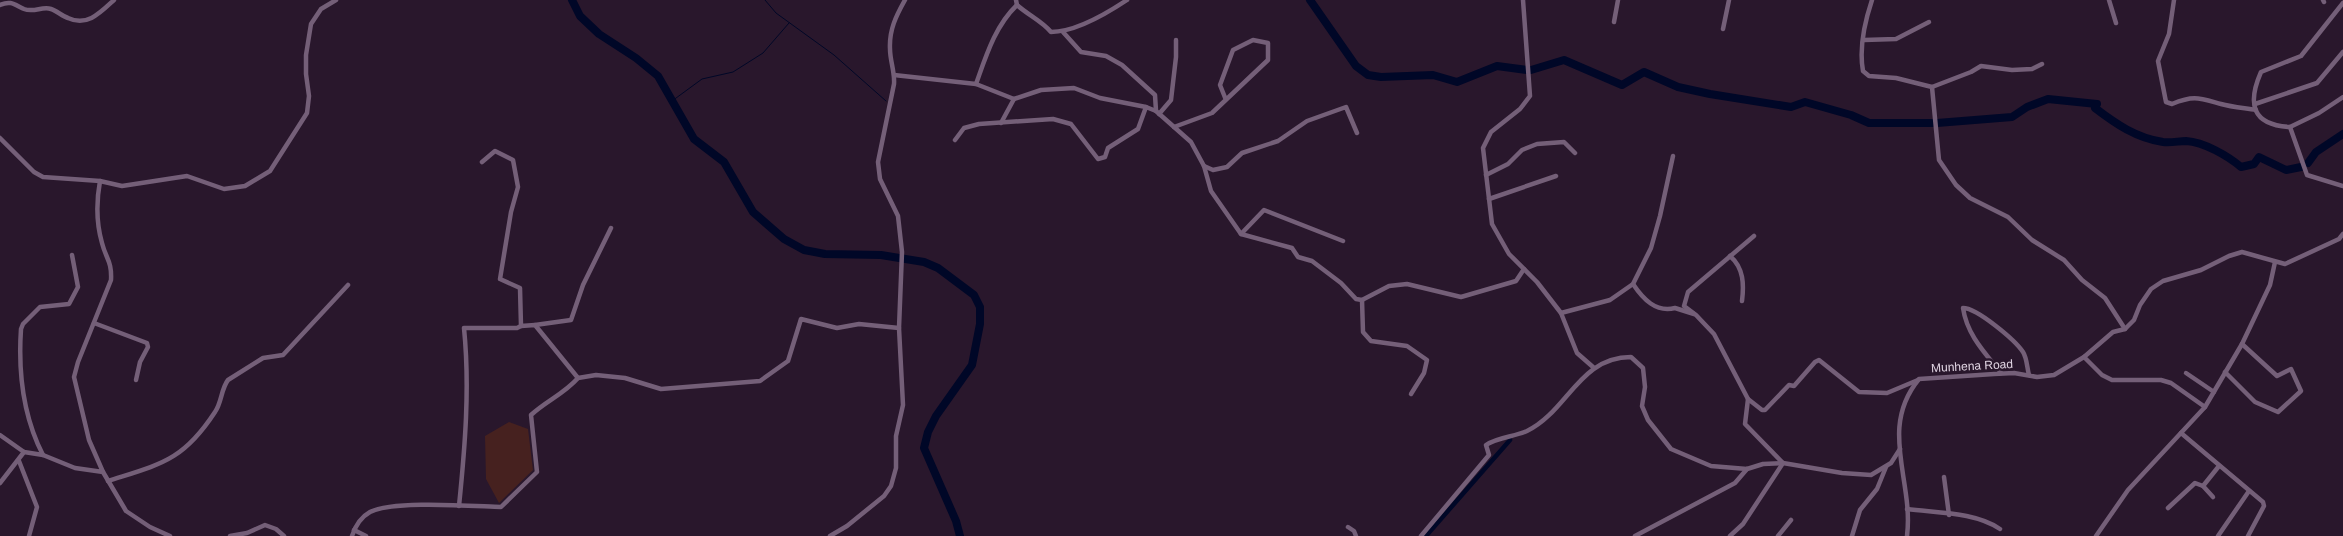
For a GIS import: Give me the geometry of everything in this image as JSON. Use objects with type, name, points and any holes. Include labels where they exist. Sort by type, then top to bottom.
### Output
[{"type":"street","points":[[0,5],[15,2],[23,9],[50,8],[69,19],[82,22],[101,12],[114,0]]},
{"type":"street","points":[[0,138],[34,172],[44,177],[100,181],[122,186],[187,176],[230,189],[245,186],[270,171],[307,114],[310,96],[306,74],[306,56],[312,24],[321,9],[336,0]]},
{"type":"street","points":[[830,536],[847,526],[884,496],[894,477],[896,436],[903,404],[899,328],[902,252],[898,216],[880,179],[878,162],[894,75],[890,49],[891,30],[894,19],[905,0]]},
{"type":"street","points":[[976,84],[990,45],[1016,3],[1030,17],[1045,25],[1051,32],[1063,32],[1111,10],[1126,0]]},
{"type":"street","points":[[1523,0],[1530,96],[1520,109],[1490,132],[1483,148],[1492,224],[1509,254],[1561,313],[1576,353],[1593,368]]},
{"type":"street","points":[[1614,22],[1618,0]]},
{"type":"street","points":[[1723,30],[1729,0]]},
{"type":"street","points":[[1872,0],[1861,61],[1863,71],[1869,76],[1896,78],[1932,87],[1971,72],[1981,66],[2012,70],[2032,69],[2042,64]]},
{"type":"street","points":[[2109,0],[2116,23]]},
{"type":"street","points":[[2174,0],[2169,34],[2158,61],[2166,102],[2172,104],[2187,98],[2202,97],[2222,104],[2255,107],[2316,83],[2343,52]]},
{"type":"street","points":[[2343,3],[2301,56],[2261,72],[2254,88],[2255,107],[2262,121],[2275,126],[2290,127],[2319,113],[2343,98]]},
{"type":"street","points":[[1864,40],[1896,39],[1929,22]]},
{"type":"street","points":[[1063,32],[1081,52],[1106,56],[1122,65],[1155,95],[1158,113]]},
{"type":"street","points":[[1158,113],[1171,100],[1176,40]]},
{"type":"street","points":[[1174,127],[1212,113],[1226,100],[1268,60],[1268,43],[1253,40],[1233,50],[1220,85],[1226,100]]},
{"type":"street","points":[[894,75],[976,84],[1014,99],[1041,90],[1074,88],[1100,98],[1146,107],[1158,113],[1191,142],[1204,166],[1211,191],[1241,234],[1292,248],[1298,257],[1312,261],[1341,283],[1348,292],[1362,300],[1389,286],[1407,284],[1461,297],[1516,281],[1524,269]]},
{"type":"street","points":[[1932,87],[1939,160],[1956,185],[1970,198],[2008,217],[2032,240],[2064,260],[2082,280],[2105,298],[2125,330],[2134,320],[2140,305],[2151,289],[2162,281],[2201,270],[2229,256],[2242,252],[2285,264],[2339,239],[2343,234]]},
{"type":"street","points":[[1000,123],[1014,99]]},
{"type":"street","points":[[956,140],[964,128],[979,124],[1052,119],[1071,124],[1098,159],[1105,157],[1108,148],[1138,129],[1146,107]]},
{"type":"street","points":[[1204,166],[1212,170],[1227,167],[1242,153],[1278,141],[1307,121],[1346,107],[1357,133]]},
{"type":"street","points":[[2290,127],[2307,175],[2343,186]]},
{"type":"street","points":[[1486,175],[1508,164],[1522,150],[1537,144],[1564,142],[1575,153]]},
{"type":"street","points":[[482,162],[495,151],[513,160],[518,187],[511,212],[500,279],[520,288],[521,326]]},
{"type":"street","points":[[1561,313],[1610,300],[1633,284],[1650,248],[1660,216],[1674,156]]},
{"type":"street","points":[[1489,199],[1556,176]]},
{"type":"street","points":[[100,181],[96,206],[102,244],[112,266],[111,280],[78,362],[74,377],[88,440],[103,472],[126,511],[150,527],[170,536]]},
{"type":"street","points":[[1241,234],[1264,210],[1343,241]]},
{"type":"street","points":[[458,506],[466,440],[467,356],[464,328],[517,328],[571,320],[584,285],[611,228]]},
{"type":"street","points":[[1754,236],[1688,292],[1684,306],[1696,315],[1714,334],[1748,399],[1762,410],[1765,410],[1782,390],[1789,385],[1794,386],[1819,360],[1859,392],[1887,393],[1919,379]]},
{"type":"street","points":[[43,455],[35,439],[24,404],[19,365],[21,330],[23,324],[40,307],[69,304],[78,287],[72,255]]},
{"type":"street","points":[[1730,256],[1737,262],[1742,275],[1744,288],[1742,301]]},
{"type":"street","points":[[2096,536],[2128,490],[2205,407],[2242,344],[2270,284],[2275,262]]},
{"type":"street","points":[[1633,284],[1642,299],[1660,308],[1668,311],[1675,308],[1696,315]]},
{"type":"street","points":[[108,481],[158,465],[178,455],[207,424],[220,404],[224,384],[228,380],[263,358],[283,355],[348,285]]},
{"type":"street","points":[[1362,300],[1363,332],[1371,341],[1407,346],[1417,351],[1427,360],[1424,373],[1411,394]]},
{"type":"street","points":[[2001,373],[1974,338],[1966,324],[1963,308],[1978,313],[2024,353],[2028,375]]},
{"type":"street","points":[[352,536],[354,530],[370,513],[392,506],[501,507],[537,472],[531,415],[540,407],[567,391],[578,378],[596,375],[625,378],[661,388],[760,381],[788,361],[800,320],[837,328],[859,324],[899,328]]},
{"type":"street","points":[[94,323],[147,343],[148,347],[140,362],[136,380]]},
{"type":"street","points":[[535,325],[578,378]]},
{"type":"street","name":"Munhena Road","points":[[1907,536],[1899,428],[1902,407],[1909,392],[1919,379],[2001,373],[2037,377],[2054,375],[2084,358],[2113,332],[2125,330]]},
{"type":"street","points":[[2225,372],[2256,402],[2278,412],[2301,391],[2291,369],[2277,376],[2242,344]]},
{"type":"street","points":[[1420,536],[1489,455],[1486,445],[1527,431],[1550,414],[1593,368],[1619,357],[1631,357],[1643,368],[1645,387],[1642,406],[1648,420],[1671,448],[1711,466],[1748,469],[1763,464],[1783,463],[1842,474],[1871,475],[1892,463],[1900,449]]},
{"type":"street","points":[[2084,358],[2102,375],[2112,380],[2161,380],[2172,383],[2205,407]]},
{"type":"street","points":[[2186,373],[2214,392]]},
{"type":"street","points":[[1748,399],[1746,424],[1783,463]]},
{"type":"street","points":[[2181,433],[2263,502],[2264,506],[2248,536]]},
{"type":"street","points":[[0,435],[24,452],[43,455],[75,468],[103,472]]},
{"type":"street","points":[[0,483],[19,461],[24,452]]},
{"type":"street","points":[[19,461],[36,507],[29,536]]},
{"type":"street","points":[[1730,536],[1742,524],[1764,494],[1783,463]]},
{"type":"street","points":[[1852,536],[1860,510],[1877,489],[1887,466]]},
{"type":"street","points":[[2203,486],[2219,466]]},
{"type":"street","points":[[1635,536],[1736,483],[1748,469]]},
{"type":"street","points":[[1944,477],[1949,515]]},
{"type":"street","points":[[2168,508],[2195,483],[2203,486],[2213,497]]},
{"type":"street","points":[[2218,536],[2249,491]]},
{"type":"street","points":[[1906,509],[1949,515],[1964,515],[1981,522],[1990,522],[2000,529]]},
{"type":"street","points":[[1778,536],[1791,520]]},
{"type":"street","points":[[230,536],[247,533],[265,525],[276,529],[284,536]]},
{"type":"street","points":[[1348,527],[1354,531],[1356,536]]},
{"type":"street","points":[[354,530],[366,536]]},
{"type":"shaded area","points":[[509,422],[528,429],[533,470],[499,503],[486,479],[485,436]]},
{"type":"waterway","points":[[572,0],[580,16],[599,34],[636,58],[658,76],[694,139],[724,162],[753,212],[784,239],[804,250],[825,254],[881,255],[924,262],[938,268],[974,295],[980,307],[980,324],[972,365],[936,416],[928,432],[924,448],[956,521],[960,536]]},
{"type":"waterway","points":[[765,0],[776,13],[834,55],[886,101]]},
{"type":"waterway","points":[[1310,0],[1356,66],[1368,75],[1381,77],[1433,75],[1457,82],[1497,66],[1527,70]]},
{"type":"waterway","points":[[672,101],[702,79],[733,72],[763,53],[789,23]]},
{"type":"waterway","points":[[1531,70],[1564,60],[1622,85],[1644,72],[1678,87],[1791,107],[1805,102],[1851,115],[1869,123],[1932,123]]},
{"type":"waterway","points":[[1937,123],[2012,117],[2027,107],[2048,99],[2097,104],[2095,108],[2111,120],[2135,134],[2153,140],[2163,142],[2186,141],[2200,144],[2223,154],[2241,167],[2254,164],[2259,157],[2286,170],[2301,167]]},
{"type":"waterway","points":[[2308,163],[2316,152],[2343,134]]},
{"type":"waterway","points":[[1426,536],[1510,440]]}]
